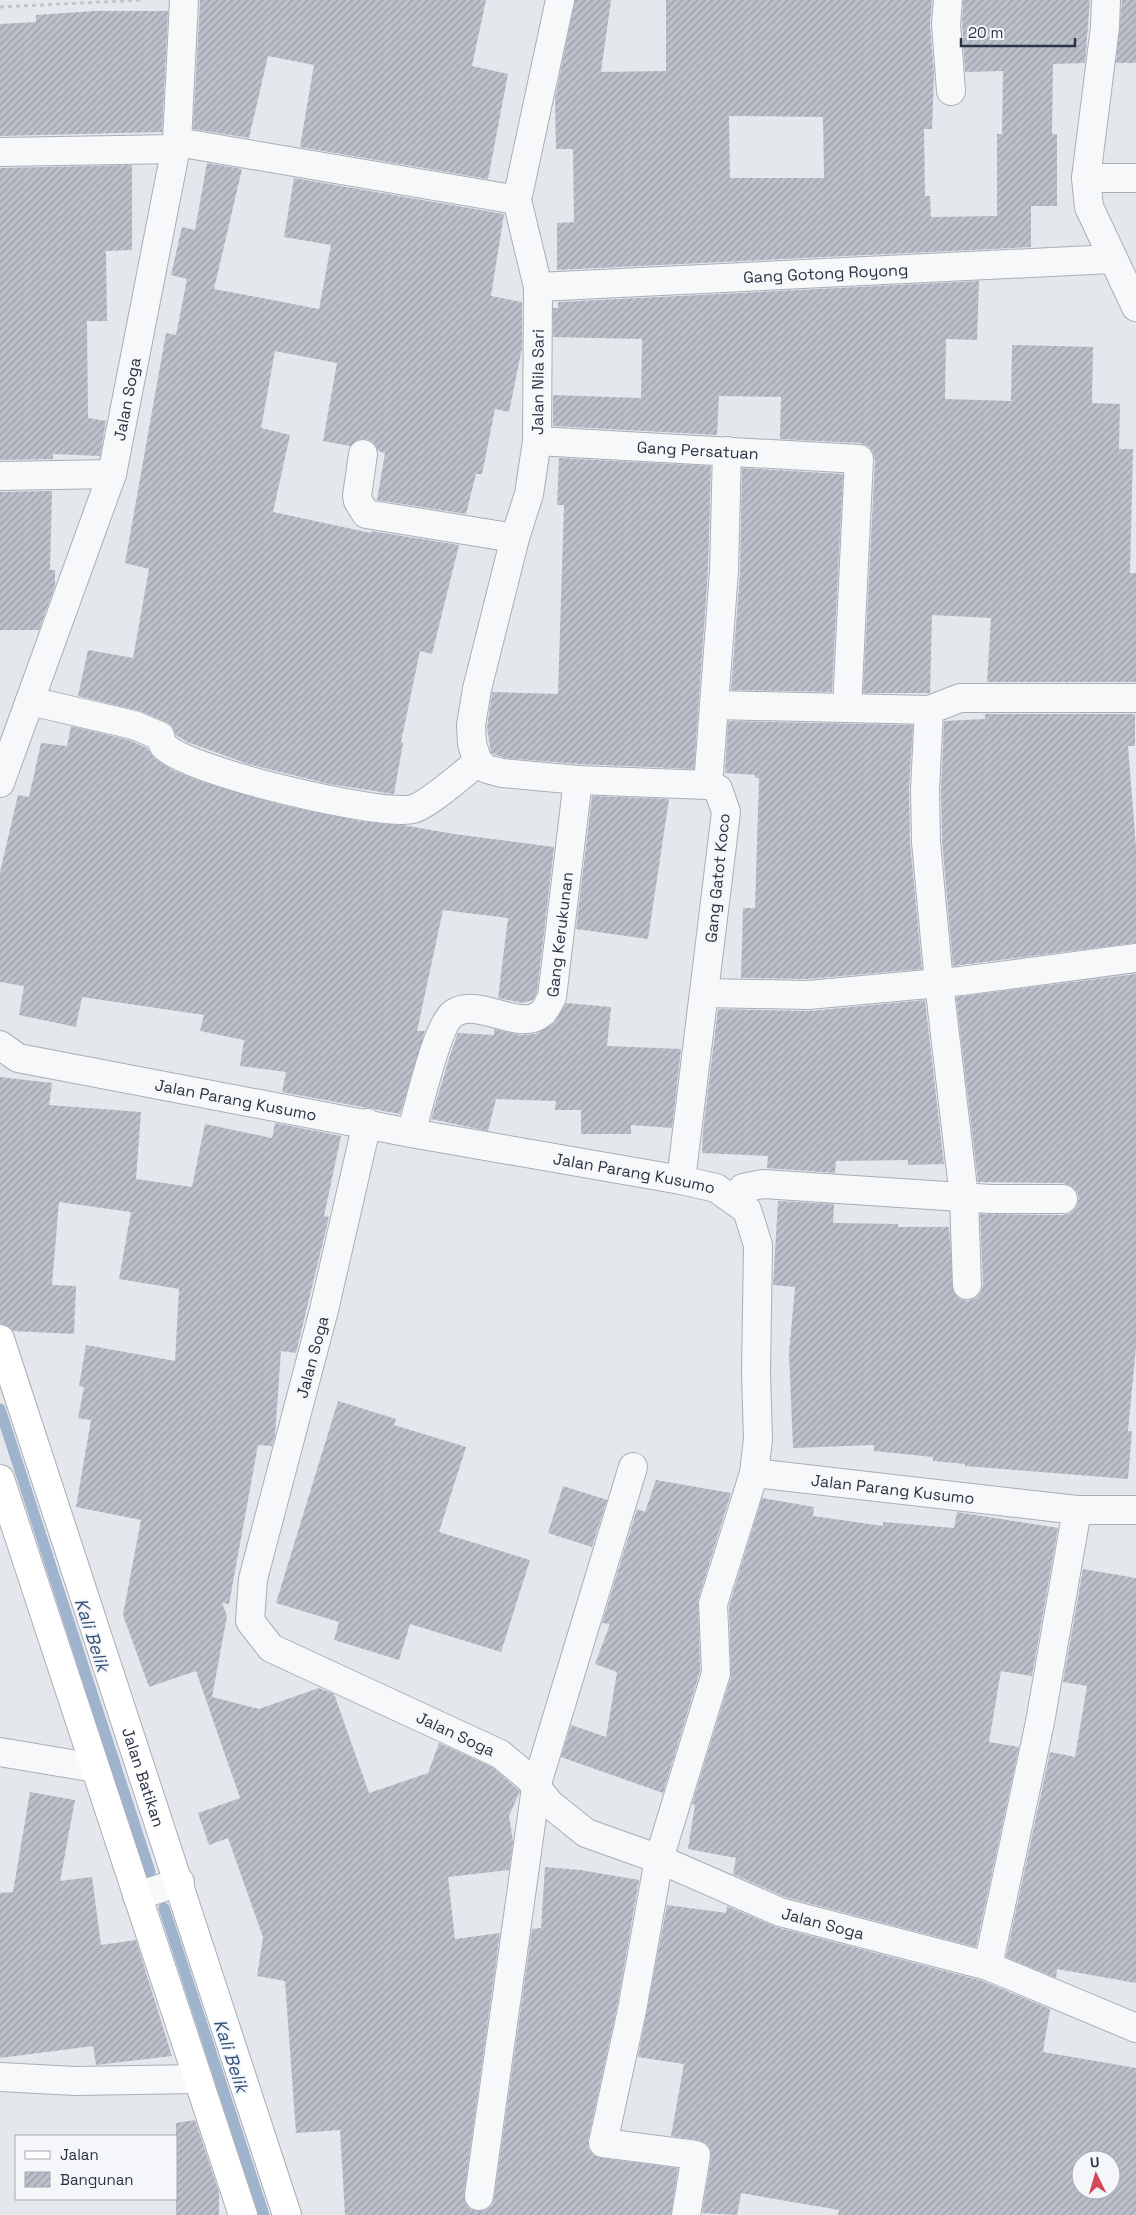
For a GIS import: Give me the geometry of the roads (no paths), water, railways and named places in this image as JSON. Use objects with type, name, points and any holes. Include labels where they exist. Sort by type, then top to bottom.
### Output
[{"type":"main road","name":"Jalan Batikan","points":[[0,1339],[180,1882],[287,2215]]},
{"type":"main road","points":[[0,1479],[243,2215]]},
{"type":"street","name":"Jalan Soga","points":[[0,783],[112,474],[176,145],[184,0]]},
{"type":"street","name":"Jalan Nila Sari","points":[[478,762],[472,744],[472,716],[515,538],[529,494],[537,441],[538,287],[517,200],[560,0]]},
{"type":"street","points":[[948,0],[946,24],[951,91]]},
{"type":"street","points":[[1106,0],[1104,36],[1086,178],[1090,207],[1112,259],[1124,279],[1136,307]]},
{"type":"street","points":[[0,152],[176,145],[517,200]]},
{"type":"street","points":[[1086,178],[1136,178]]},
{"type":"street","name":"Gang Gotong Royong","points":[[538,287],[1112,259]]},
{"type":"street","name":"Gang Persatuan","points":[[537,441],[859,459],[847,708]]},
{"type":"street","points":[[30,701],[134,724],[160,736],[164,746],[176,754],[246,782],[375,808],[415,808],[478,762],[486,769],[502,773],[578,780],[708,785],[724,571],[727,451]]},
{"type":"street","points":[[363,454],[357,496],[366,514],[515,538]]},
{"type":"street","points":[[0,476],[112,474]]},
{"type":"street","points":[[714,705],[929,710],[960,698],[1136,698]]},
{"type":"street","points":[[929,710],[925,789],[926,842],[939,983],[964,1197],[967,1285]]},
{"type":"street","name":"Gang Kerukunan","points":[[411,1134],[442,1028],[454,1013],[469,1008],[529,1020],[543,1013],[552,997],[578,780]]},
{"type":"street","name":"Gang Gatot Koco","points":[[681,1180],[726,812],[718,789],[708,785]]},
{"type":"street","points":[[705,993],[808,995],[939,983],[1136,958]]},
{"type":"street","name":"Jalan Parang Kusumo","points":[[0,1045],[18,1058],[367,1123],[411,1134],[681,1180],[716,1188],[746,1210],[758,1246],[756,1373],[758,1439],[754,1473],[1077,1510],[1136,1510]]},
{"type":"street","name":"Jalan Soga","points":[[367,1123],[324,1310],[253,1579],[250,1621],[272,1648],[500,1754],[536,1786],[550,1804],[586,1833],[659,1859],[780,1912],[988,1966],[1136,2028]]},
{"type":"street","points":[[732,1199],[743,1188],[762,1184],[964,1197],[1063,1198]]},
{"type":"street","points":[[479,2196],[536,1786],[633,1467]]},
{"type":"street","points":[[686,2215],[696,2155],[603,2143],[632,2010],[659,1859],[716,1673],[714,1604],[754,1473]]},
{"type":"street","points":[[988,1966],[1040,1722],[1077,1510]]},
{"type":"street","points":[[0,1752],[95,1768]]},
{"type":"street","points":[[137,1896],[180,1882]]},
{"type":"street","points":[[0,2077],[75,2081],[198,2079]]},
{"type":"waterway","name":"Kali Belik","points":[[0,1409],[150,1872]]},
{"type":"waterway","name":"Kali Belik","points":[[164,1908],[264,2215]]}]
